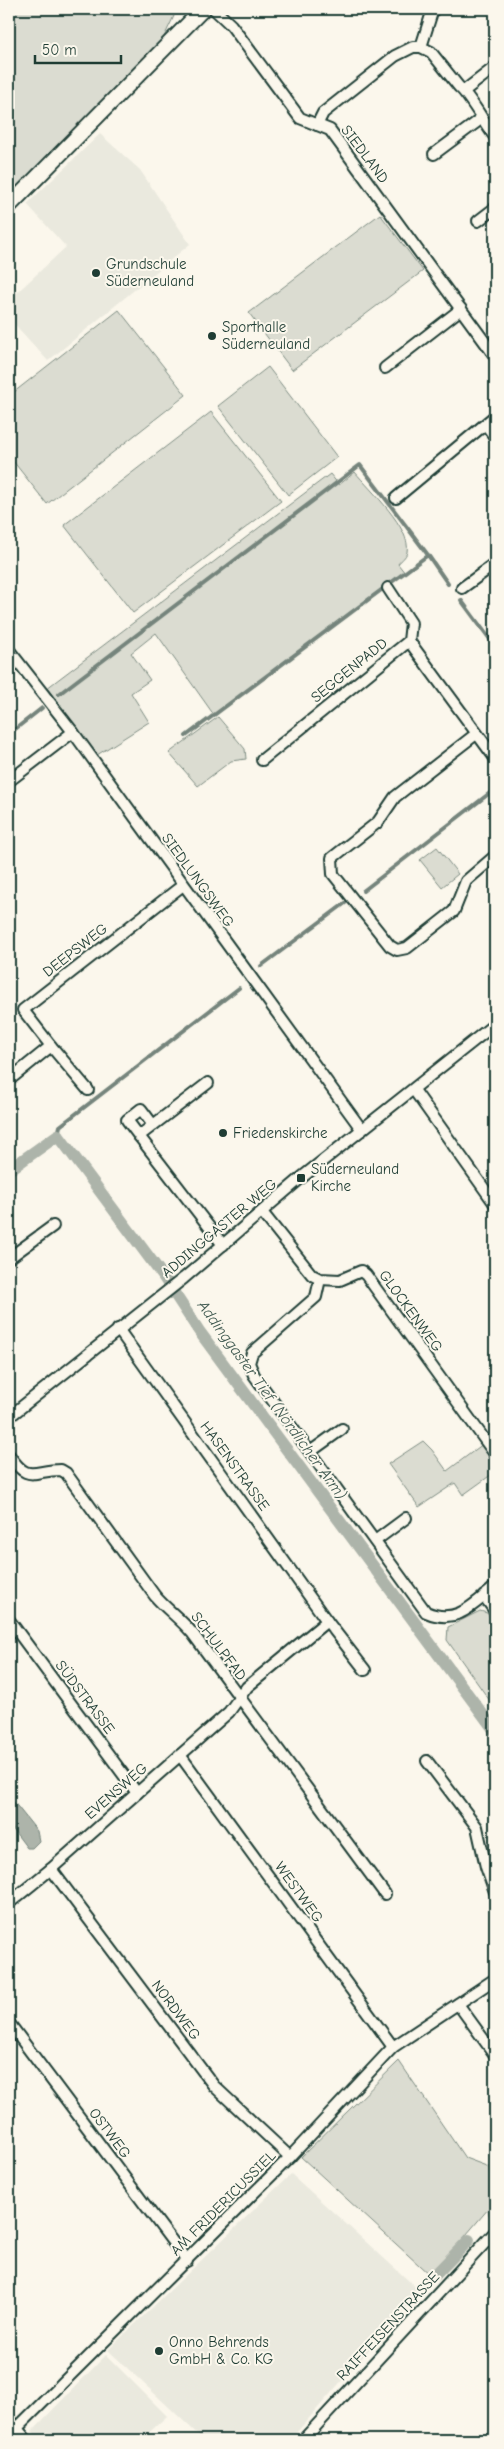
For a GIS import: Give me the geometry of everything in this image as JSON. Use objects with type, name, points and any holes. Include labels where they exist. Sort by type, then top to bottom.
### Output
[{"type":"main road","points":[[9,206],[195,12]]},
{"type":"street","name":"SIEDLAND","points":[[214,9],[231,25],[300,118],[330,130],[495,356]]},
{"type":"street","points":[[421,47],[433,9]]},
{"type":"street","points":[[317,125],[323,113],[395,56],[413,47],[421,47],[431,52],[464,91],[481,119],[495,137]]},
{"type":"street","points":[[464,91],[495,67]]},
{"type":"street","points":[[434,154],[481,119]]},
{"type":"street","points":[[478,221],[495,208]]},
{"type":"street","points":[[385,368],[461,309]]},
{"type":"street","points":[[396,498],[495,416]]},
{"type":"street","points":[[486,425],[495,437]]},
{"type":"street","points":[[462,588],[495,564]]},
{"type":"street","name":"SEGGENPADD","points":[[262,760],[408,641],[411,623],[388,588]]},
{"type":"street","points":[[408,641],[495,758]]},
{"type":"street","name":"SIEDLUNGSWEG","points":[[9,650],[73,732],[362,1130]]},
{"type":"street","points":[[9,781],[73,732]]},
{"type":"street","points":[[476,734],[395,797],[378,822],[332,858],[331,866],[337,880],[390,946],[397,950],[407,948],[454,911],[466,881],[495,856]]},
{"type":"street","name":"DEEPSWEG","points":[[88,1090],[22,1010],[183,885]]},
{"type":"street","name":"ADDINGGASTER WEG","points":[[9,1418],[495,1024]]},
{"type":"street","points":[[9,1080],[51,1046]]},
{"type":"street","points":[[139,1136],[208,1083]]},
{"type":"street","points":[[414,1090],[495,1204]]},
{"type":"street","points":[[153,1125],[141,1109],[127,1120],[222,1245]]},
{"type":"street","points":[[262,1212],[312,1275],[320,1279],[316,1296],[252,1352],[249,1363],[254,1375],[426,1612],[439,1618],[455,1617],[495,1588]]},
{"type":"street","points":[[9,1258],[53,1226]]},
{"type":"street","name":"GLOCKENWEG","points":[[320,1279],[340,1280],[360,1271],[366,1275],[495,1454]]},
{"type":"street","name":"HASENSTRASSE","points":[[118,1329],[327,1621],[365,1670]]},
{"type":"street","points":[[310,1452],[342,1429]]},
{"type":"street","name":"SCHULPFAD","points":[[9,1455],[20,1470],[30,1474],[55,1470],[61,1470],[66,1474],[155,1596],[167,1610],[181,1619],[385,1894]]},
{"type":"street","points":[[374,1541],[406,1518]]},
{"type":"street","points":[[484,1596],[495,1611]]},
{"type":"street","name":"SÜDSTRASSE","points":[[9,1620],[137,1793]]},
{"type":"street","points":[[239,1697],[247,1687],[327,1621]]},
{"type":"street","name":"EVENSWEG","points":[[9,1903],[51,1869],[229,1712],[239,1697]]},
{"type":"street","name":"WESTWEG","points":[[180,1755],[393,2047]]},
{"type":"street","points":[[427,1761],[477,1827],[486,1867],[495,1892]]},
{"type":"street","name":"NORDWEG","points":[[51,1869],[214,2086],[290,2157]]},
{"type":"street","name":"AM FRIDERICUSSIEL","points":[[13,2432],[290,2157],[393,2047],[495,1979]]},
{"type":"street","points":[[458,2004],[495,2055]]},
{"type":"street","name":"OSTWEG","points":[[9,2023],[187,2261]]},
{"type":"street","name":"RAIFFEISENSTRASSE","points":[[303,2440],[495,2232]]},
{"type":"shaded area","points":[[9,9],[170,9],[174,16],[164,37],[9,195]]},
{"type":"shaded area","name":"Grundschule Süderneuland","points":[[100,134],[140,170],[190,244],[48,361],[9,318],[9,300],[66,247],[27,204]]},
{"type":"shaded area","points":[[380,214],[423,271],[292,370],[249,313]]},
{"type":"shaded area","points":[[119,310],[186,395],[47,504],[9,456],[9,396]]},
{"type":"shaded area","points":[[268,367],[337,457],[288,495],[218,406]]},
{"type":"shaded area","points":[[211,412],[281,501],[133,613],[64,525]]},
{"type":"shaded area","points":[[355,472],[397,521],[403,532],[407,543],[407,552],[398,564],[405,573],[214,715],[156,633],[131,653],[150,680],[131,693],[149,722],[97,755],[47,688],[330,474],[339,485]]},
{"type":"shaded area","points":[[218,717],[245,749],[246,759],[231,761],[198,786],[169,753]]},
{"type":"shaded area","points":[[437,847],[458,874],[442,887],[420,860]]},
{"type":"shaded area","points":[[423,1441],[447,1471],[483,1444],[495,1462],[495,1472],[463,1495],[455,1483],[419,1507],[388,1464]]},
{"type":"shaded area","points":[[480,1611],[487,1613],[495,1624],[495,1696],[490,1701],[447,1640],[448,1627]]},
{"type":"shaded area","points":[[9,1796],[37,1831],[39,1841],[32,1848],[27,1848],[9,1824]]},
{"type":"shaded area","points":[[399,2061],[465,2158],[489,2167],[495,2201],[431,2276],[301,2157]]},
{"type":"shaded area","points":[[291,2174],[420,2291],[290,2440],[204,2440],[108,2350]]},
{"type":"shaded area","points":[[106,2355],[167,2416],[141,2440],[41,2440],[32,2431]]},
{"type":"waterway","points":[[59,694],[360,465],[428,555]]},
{"type":"waterway","points":[[186,736],[428,555],[448,584]]},
{"type":"waterway","points":[[461,600],[495,646]]},
{"type":"waterway","points":[[9,734],[42,708]]},
{"type":"waterway","points":[[363,891],[495,789]]},
{"type":"waterway","points":[[261,966],[348,901]]},
{"type":"waterway","points":[[58,1135],[60,1126],[239,988]]},
{"type":"waterway","name":"Addinggaster Tief (Nördlicher Arm)","points":[[9,1170],[58,1135],[163,1276],[199,1331],[495,1731]]},
{"type":"waterway","name":"Addinggaster Tief (Nördlicher Arm)","points":[[435,2275],[469,2240]]},
{"type":"place","name":"Grundschule Süderneuland","points":[[96,273]]},
{"type":"place","name":"Sporthalle Süderneuland","points":[[212,336]]},
{"type":"place","name":"Friedenskirche","points":[[223,1133]]},
{"type":"place","name":"Süderneuland Kirche","points":[[301,1178]]},
{"type":"place","name":"Onno Behrends GmbH & Co. KG","points":[[159,2351]]}]
